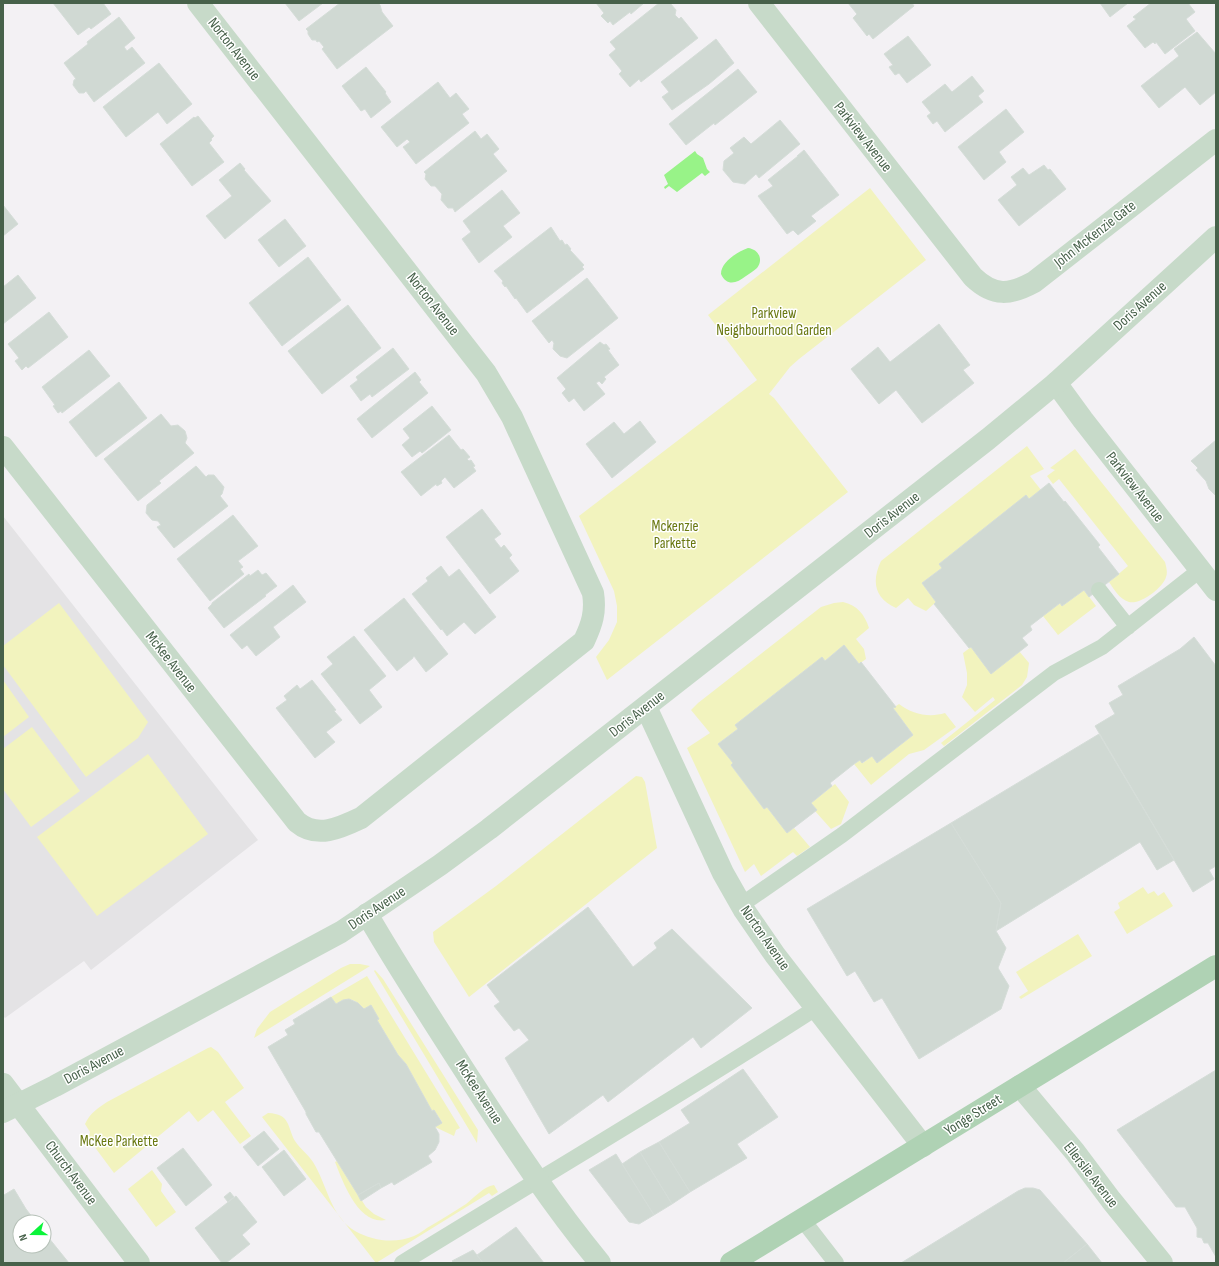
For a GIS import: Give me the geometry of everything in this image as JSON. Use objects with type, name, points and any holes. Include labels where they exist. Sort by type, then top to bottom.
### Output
[{"type":"main road","name":"Yonge Street","points":[[731,1263],[1216,966]]},
{"type":"street","name":"Norton Avenue","points":[[198,3],[476,360],[500,395],[593,593],[595,606],[594,618],[584,641],[361,818]]},
{"type":"street","name":"Parkview Avenue","points":[[759,3],[968,270]]},
{"type":"street","name":"John McKenzie Gate","points":[[968,270],[980,284],[987,289],[996,292],[1016,290],[1025,287],[1034,282],[1216,140]]},
{"type":"street","name":"Doris Avenue","points":[[11,1108],[55,1086],[327,940],[440,865],[489,829],[646,707],[988,439],[1056,383],[1216,237]]},
{"type":"street","name":"Parkview Avenue","points":[[1056,383],[1083,420],[1216,590]]},
{"type":"street","name":"McKee Avenue","points":[[3,447],[297,822],[303,827],[312,831],[322,831],[347,825],[361,818]]},
{"type":"street","name":"Norton Avenue","points":[[646,707],[723,873],[741,905],[775,955],[923,1146]]},
{"type":"street","name":"McKee Avenue","points":[[367,914],[396,964],[538,1181],[600,1263]]},
{"type":"street","name":"Church Avenue","points":[[3,1084],[11,1108],[139,1263]]},
{"type":"street","name":"Ellerslie Avenue","points":[[1020,1086],[1162,1263]]},
{"type":"lane","points":[[741,905],[842,835],[1054,673],[1102,647],[1200,570]]},
{"type":"lane","points":[[1098,590],[1128,627]]},
{"type":"lane","points":[[402,1263],[766,1041],[816,1008]]},
{"type":"lane","points":[[802,1219],[836,1263]]},
{"type":"shaded area","points":[[695,151],[703,158],[707,169],[710,172],[705,176],[702,173],[677,192],[669,186],[665,189],[664,187],[668,184],[664,175]]},
{"type":"shaded area","points":[[748,248],[755,250],[759,255],[760,261],[757,268],[736,282],[726,281],[721,274],[724,265],[730,258]]},
{"type":"shaded area","points":[[3,516],[258,840],[91,970],[84,961],[5,1018],[3,1016]]},
{"type":"green space","name":"Mckenzie Parkette","points":[[870,188],[926,260],[799,359],[790,367],[769,394],[774,398],[848,492],[607,680],[596,657],[609,640],[617,622],[617,606],[614,591],[579,516],[757,380],[708,315]]},
{"type":"green space","points":[[1027,446],[1044,469],[1030,476],[1041,490],[1029,499],[1026,496],[939,564],[942,568],[922,583],[936,602],[926,611],[914,605],[908,598],[896,608],[883,599],[879,594],[876,582],[876,576],[881,561]]},
{"type":"green space","points":[[1075,449],[1165,562],[1167,573],[1164,581],[1156,591],[1139,601],[1125,601],[1115,591],[1109,582],[1128,566],[1059,479],[1053,484],[1047,476],[1055,470],[1050,468]]},
{"type":"green space","points":[[1084,590],[1096,606],[1058,635],[1043,616],[1060,603],[1062,606]]},
{"type":"green space","points":[[843,602],[848,603],[860,611],[867,623],[869,628],[856,639],[864,649],[866,659],[859,664],[844,645],[825,661],[822,658],[735,725],[738,729],[718,744],[733,763],[731,765],[764,809],[767,807],[787,833],[794,828],[810,847],[797,856],[793,852],[761,876],[754,864],[745,872],[687,748],[710,733],[691,710],[821,607]]},
{"type":"green space","points":[[59,603],[148,722],[138,738],[86,777],[3,665],[3,646]]},
{"type":"green space","points":[[971,647],[991,673],[1019,651],[1029,663],[1027,677],[1022,685],[944,746],[941,743],[995,700],[993,697],[975,712],[962,697],[967,685],[967,673],[963,653]]},
{"type":"green space","points":[[3,680],[29,717],[3,737]]},
{"type":"green space","points":[[899,704],[915,713],[933,715],[945,713],[956,727],[924,750],[909,754],[871,785],[854,764],[860,760],[863,763],[872,756],[877,763],[913,735],[893,708]]},
{"type":"green space","points":[[32,727],[80,791],[31,827],[3,789],[3,749]]},
{"type":"green space","points":[[148,754],[208,834],[97,916],[37,837]]},
{"type":"green space","points":[[636,776],[642,777],[645,782],[657,848],[469,997],[434,942],[433,932],[496,886]]},
{"type":"green space","points":[[835,784],[849,802],[841,824],[831,829],[815,811],[816,810],[811,803]]},
{"type":"green space","points":[[1143,887],[1148,894],[1154,891],[1158,896],[1164,892],[1173,906],[1127,934],[1114,912],[1120,908],[1118,903]]},
{"type":"green space","points":[[1078,934],[1092,956],[1021,999],[1019,997],[1028,991],[1016,972]]},
{"type":"green space","points":[[350,964],[370,966],[254,1038],[257,1029],[270,1012],[341,968]]},
{"type":"green space","points":[[375,970],[383,979],[478,1130],[477,1143],[374,971]]},
{"type":"green space","points":[[367,976],[460,1128],[456,1130],[454,1136],[435,1127],[442,1122],[434,1110],[432,1111],[406,1064],[398,1055],[377,1020],[355,1001],[349,999],[343,1000],[336,1004],[331,997]]},
{"type":"green space","name":"McKee Parkette","points":[[211,1047],[218,1052],[244,1088],[225,1102],[251,1136],[240,1144],[213,1110],[198,1122],[189,1111],[114,1173],[91,1142],[89,1136],[90,1132],[85,1124],[89,1117],[107,1102]]},
{"type":"green space","points":[[268,1113],[281,1116],[285,1119],[295,1141],[313,1162],[339,1216],[262,1117]]},
{"type":"green space","points":[[337,1161],[366,1207],[374,1214],[386,1220],[376,1220],[367,1216],[360,1209],[353,1200],[342,1180],[335,1162]]},
{"type":"green space","points":[[152,1170],[162,1184],[161,1191],[176,1212],[156,1227],[128,1189]]},
{"type":"green space","points":[[494,1185],[498,1192],[492,1196],[489,1193],[376,1263],[342,1219],[355,1231],[369,1237],[392,1241],[399,1240],[414,1236],[466,1204],[490,1186]]},
{"type":"building","points":[[53,3],[103,3],[111,14],[91,29],[89,27],[78,35]]},
{"type":"building","points":[[285,3],[323,3],[299,21]]},
{"type":"building","points":[[340,3],[378,3],[382,12],[393,26],[337,69],[322,49],[324,47],[319,41],[317,42],[316,40],[312,40],[306,29]]},
{"type":"building","points":[[596,3],[644,3],[631,14],[630,12],[613,25],[610,21],[608,23],[601,16],[604,13]]},
{"type":"building","points":[[659,3],[670,3],[676,10],[675,15],[679,19],[681,17],[698,38],[641,82],[639,79],[630,87],[619,74],[622,71],[609,55],[616,49],[610,42]]},
{"type":"building","points":[[848,3],[912,3],[914,6],[873,39],[869,34],[867,36],[853,18],[857,14]]},
{"type":"building","points":[[1100,3],[1128,3],[1110,17]]},
{"type":"building","points":[[1151,3],[1188,3],[1195,12],[1186,19],[1195,31],[1165,54],[1156,42],[1155,44],[1153,42],[1145,48],[1127,26],[1136,19],[1133,17]]},
{"type":"building","points":[[119,17],[135,38],[124,47],[127,51],[132,47],[145,63],[94,102],[86,91],[84,93],[79,93],[73,85],[74,80],[76,79],[64,63],[88,44],[87,42]]},
{"type":"building","points":[[1197,32],[1216,54],[1216,92],[1200,105],[1185,87],[1159,108],[1141,86],[1179,56],[1174,49]]},
{"type":"building","points":[[908,36],[931,65],[907,83],[899,73],[895,75],[889,67],[893,65],[884,54]]},
{"type":"building","points":[[716,39],[734,63],[709,84],[672,110],[662,97],[669,92],[661,82]]},
{"type":"building","points":[[159,63],[192,104],[167,124],[158,112],[126,137],[103,107]]},
{"type":"building","points":[[366,67],[386,92],[385,93],[391,102],[371,118],[365,109],[361,111],[342,86]]},
{"type":"building","points":[[738,69],[757,92],[715,125],[714,123],[686,145],[669,124]]},
{"type":"building","points":[[972,76],[984,91],[978,96],[983,102],[945,132],[937,121],[933,124],[927,116],[931,113],[922,102],[945,84],[952,92]]},
{"type":"building","points":[[438,82],[450,98],[456,93],[469,109],[462,114],[469,123],[416,164],[403,147],[410,142],[407,139],[397,147],[381,127]]},
{"type":"building","points":[[1006,109],[1024,132],[999,152],[1006,162],[984,180],[958,147]]},
{"type":"building","points":[[198,116],[214,136],[209,143],[224,162],[192,186],[160,144],[194,117],[195,118]]},
{"type":"building","points":[[780,120],[800,144],[759,178],[756,174],[745,184],[733,182],[723,170],[724,161],[734,153],[730,148],[744,137],[751,144]]},
{"type":"building","points":[[475,131],[481,139],[487,134],[499,149],[493,154],[507,171],[455,212],[453,208],[448,208],[441,200],[442,194],[435,186],[431,186],[425,179],[426,174],[424,172]]},
{"type":"building","points":[[804,150],[839,195],[811,216],[816,221],[798,235],[793,230],[787,234],[758,196],[773,186],[768,180]]},
{"type":"building","points":[[240,163],[245,169],[244,170],[271,201],[225,239],[206,216],[232,196],[219,180]]},
{"type":"building","points":[[1044,165],[1048,170],[1050,169],[1066,189],[1019,226],[998,200],[1017,185],[1011,177],[1023,168],[1029,175]]},
{"type":"building","points":[[502,190],[520,213],[503,226],[512,237],[479,263],[462,239],[471,232],[463,221]]},
{"type":"building","points":[[3,205],[18,224],[3,236]]},
{"type":"building","points":[[285,219],[306,246],[279,267],[258,240]]},
{"type":"building","points":[[551,227],[560,241],[562,240],[565,245],[567,244],[571,249],[570,250],[584,265],[582,267],[584,269],[527,313],[506,286],[505,287],[502,283],[503,281],[494,271]]},
{"type":"building","points":[[308,257],[341,300],[282,346],[249,303]]},
{"type":"building","points":[[18,275],[36,298],[3,324],[3,287]]},
{"type":"building","points":[[587,278],[618,318],[567,358],[560,356],[553,349],[554,343],[552,340],[549,343],[532,321]]},
{"type":"building","points":[[348,305],[381,348],[322,394],[288,351]]},
{"type":"building","points":[[49,312],[68,337],[28,368],[26,366],[22,370],[15,361],[19,358],[8,344]]},
{"type":"building","points":[[939,324],[970,365],[963,370],[974,383],[922,423],[896,390],[879,404],[851,369],[878,347],[890,362]]},
{"type":"building","points":[[600,342],[604,345],[606,344],[610,349],[608,350],[619,365],[604,377],[606,379],[602,384],[599,381],[596,383],[605,394],[584,411],[574,398],[569,402],[562,393],[566,389],[557,378]]},
{"type":"building","points":[[393,348],[409,369],[372,397],[370,394],[361,401],[350,386],[358,380],[356,377]]},
{"type":"building","points":[[89,350],[110,376],[62,413],[61,411],[58,413],[53,406],[55,405],[42,387]]},
{"type":"building","points":[[415,372],[421,380],[419,382],[428,393],[372,438],[357,419]]},
{"type":"building","points":[[119,382],[147,418],[96,457],[69,422]]},
{"type":"building","points":[[432,406],[451,430],[422,453],[420,451],[412,457],[402,445],[410,438],[403,429]]},
{"type":"building","points":[[161,414],[171,426],[178,425],[185,431],[187,438],[185,443],[194,453],[159,481],[161,483],[138,501],[104,459]]},
{"type":"building","points":[[640,421],[656,442],[612,478],[586,444],[614,422],[624,434]]},
{"type":"building","points":[[449,435],[461,450],[463,449],[470,457],[467,459],[469,461],[471,460],[476,471],[454,488],[445,477],[441,481],[442,483],[437,486],[436,484],[421,496],[401,472]]},
{"type":"building","points":[[1216,440],[1216,496],[1209,489],[1206,481],[1196,470],[1198,468],[1191,461]]},
{"type":"building","points":[[196,466],[206,477],[208,475],[214,475],[224,487],[220,496],[228,506],[174,548],[157,527],[161,525],[158,521],[152,520],[146,513],[147,505]]},
{"type":"building","points":[[1049,483],[1100,545],[1098,547],[1119,574],[1089,597],[1084,590],[1062,606],[1060,603],[1030,626],[1032,630],[1022,638],[1028,645],[991,674],[971,647],[969,648],[934,604],[936,602],[922,583],[942,568],[939,564],[1026,495],[1029,499]]},
{"type":"building","points":[[482,509],[501,534],[494,539],[501,548],[504,545],[512,555],[509,558],[519,571],[490,594],[446,537]]},
{"type":"building","points":[[233,515],[258,546],[238,561],[243,567],[240,569],[244,574],[210,601],[177,559]]},
{"type":"building","points":[[441,566],[449,577],[459,569],[496,617],[475,634],[464,622],[447,636],[412,594],[428,581],[426,578]]},
{"type":"building","points":[[258,570],[262,575],[266,573],[277,586],[224,628],[208,608],[212,603],[249,574],[250,576]]},
{"type":"building","points":[[293,585],[306,602],[273,627],[280,637],[256,656],[247,645],[242,649],[230,635]]},
{"type":"building","points":[[404,598],[448,654],[426,672],[414,656],[397,671],[364,630]]},
{"type":"building","points":[[354,636],[386,676],[369,690],[382,707],[360,724],[321,674],[333,664],[327,657]]},
{"type":"building","points":[[1194,637],[1216,666],[1216,866],[1209,870],[1214,879],[1193,892],[1095,726],[1115,714],[1109,703],[1123,695],[1118,686],[1180,649]]},
{"type":"building","points":[[844,645],[859,664],[861,662],[896,707],[893,708],[913,735],[877,763],[872,756],[862,763],[860,760],[854,764],[830,783],[832,786],[811,803],[817,810],[787,833],[767,807],[764,809],[731,765],[733,763],[718,744],[738,729],[735,725],[822,657],[825,661]]},
{"type":"building","points":[[312,680],[342,720],[326,732],[335,742],[315,758],[276,708],[287,700],[284,696],[297,685],[300,689]]},
{"type":"building","points":[[1099,734],[1174,860],[1157,870],[1140,842],[996,931],[1001,903],[951,823]]},
{"type":"building","points":[[951,823],[1001,903],[996,931],[1006,948],[998,968],[1009,986],[1001,1009],[919,1059],[882,998],[874,1002],[855,971],[847,976],[807,909]]},
{"type":"building","points":[[588,907],[633,967],[657,948],[654,943],[672,929],[752,1008],[701,1048],[693,1037],[608,1102],[603,1095],[549,1134],[505,1058],[529,1040],[519,1028],[514,1031],[494,1006],[500,1002],[487,985]]},
{"type":"building","points":[[331,997],[336,1004],[343,1000],[349,999],[358,1003],[364,1009],[371,1005],[379,1019],[377,1020],[398,1055],[406,1064],[432,1111],[434,1110],[442,1123],[435,1127],[439,1134],[439,1142],[435,1150],[428,1156],[432,1162],[394,1185],[392,1182],[381,1188],[379,1183],[358,1195],[319,1132],[316,1132],[268,1047],[288,1035],[285,1030],[295,1024],[293,1020]]},
{"type":"building","points":[[743,1069],[778,1117],[737,1144],[747,1158],[690,1192],[659,1142],[690,1123],[681,1110]]},
{"type":"building","points":[[1216,1070],[1216,1257],[1208,1243],[1204,1243],[1202,1238],[1197,1237],[1197,1228],[1185,1207],[1176,1207],[1117,1130]]},
{"type":"building","points":[[264,1131],[279,1149],[258,1166],[243,1147]]},
{"type":"building","points":[[659,1142],[690,1192],[672,1204],[640,1152]]},
{"type":"building","points":[[183,1148],[212,1185],[186,1206],[157,1168]]},
{"type":"building","points":[[284,1150],[306,1179],[284,1196],[262,1167]]},
{"type":"building","points":[[640,1152],[672,1204],[654,1215],[622,1164]]},
{"type":"building","points":[[616,1154],[654,1215],[639,1224],[629,1222],[589,1170]]},
{"type":"building","points":[[379,1183],[381,1188],[361,1201],[358,1195]]},
{"type":"building","points":[[1025,1188],[1040,1190],[1087,1244],[1063,1263],[901,1263],[1018,1191]]},
{"type":"building","points":[[14,1189],[30,1214],[12,1214],[12,1254],[52,1254],[52,1242],[69,1263],[3,1263],[3,1194],[4,1195]]},
{"type":"building","points":[[230,1192],[234,1197],[228,1202],[224,1197]]},
{"type":"building","points":[[236,1196],[257,1222],[242,1235],[250,1244],[226,1263],[222,1263],[195,1228]]},
{"type":"building","points":[[516,1227],[544,1263],[483,1263],[477,1255]]},
{"type":"building","points":[[1087,1244],[1102,1263],[1063,1263]]},
{"type":"building","points":[[473,1250],[483,1263],[454,1263],[452,1261]]},
{"type":"park label","name":"Parkview Neighbourhood Garden","points":[[774,322]]}]
